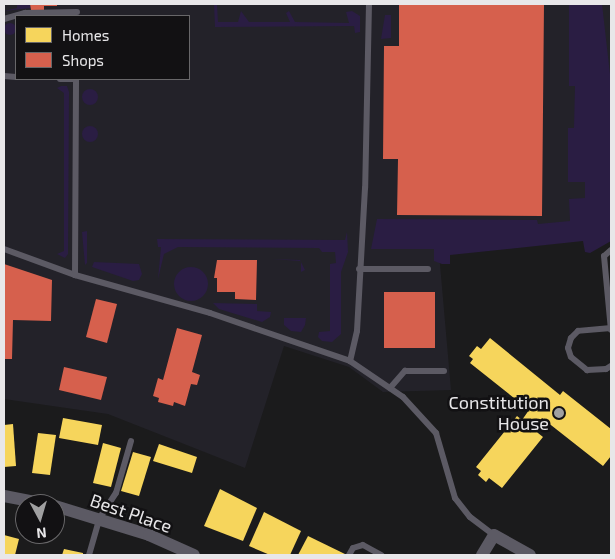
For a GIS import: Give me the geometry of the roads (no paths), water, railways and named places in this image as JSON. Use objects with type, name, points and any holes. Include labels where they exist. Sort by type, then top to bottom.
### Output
[{"type":"street","name":"Best Place","points":[[65,509],[149,535],[194,555]]},
{"type":"street","points":[[482,555],[494,535],[530,555]]},
{"type":"lane","points":[[17,15],[25,13],[77,14],[77,4]]},
{"type":"lane","points":[[350,361],[357,331],[367,153],[369,4]]},
{"type":"lane","points":[[75,275],[76,80]]},
{"type":"lane","points":[[4,249],[75,275],[202,311],[350,361],[390,388],[436,433],[455,498],[470,517],[494,535]]},
{"type":"lane","points":[[611,250],[604,256],[611,329],[578,331],[571,338],[568,348],[571,357],[587,370],[606,370],[611,366]]},
{"type":"lane","points":[[359,269],[428,269]]},
{"type":"lane","points":[[390,388],[405,371],[444,371]]},
{"type":"lane","points":[[89,555],[99,519],[116,493],[131,441]]},
{"type":"lane","points":[[349,555],[353,548],[363,545],[381,555]]},
{"type":"place","name":"Constitution House","points":[[559,413]]}]
